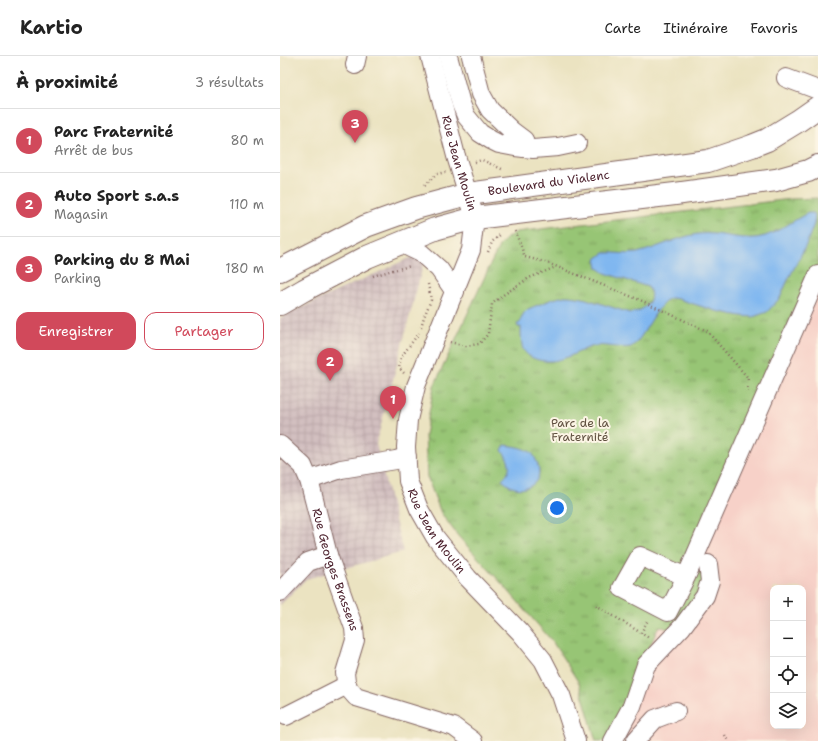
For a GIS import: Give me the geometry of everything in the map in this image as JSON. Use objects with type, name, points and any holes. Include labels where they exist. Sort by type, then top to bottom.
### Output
[{"type":"main road","name":"Boulevard du Vialenc","points":[[280,270],[366,226],[416,208],[468,194],[708,161],[767,140],[818,107]]},
{"type":"main road","name":"Boulevard du Vialenc","points":[[280,304],[368,257],[435,229],[475,218],[512,221],[776,180],[808,171],[818,166]]},
{"type":"street","name":"Rue Jean Moulin","points":[[430,56],[456,156],[475,218],[472,250],[416,386],[408,420],[406,447],[408,481],[419,509],[435,537],[468,578],[520,632],[543,660],[561,695],[576,741]]},
{"type":"street","points":[[448,56],[461,104],[466,116],[480,132],[490,140],[499,144],[529,148],[558,147],[577,143]]},
{"type":"street","points":[[471,56],[482,94],[490,110],[512,132],[524,140],[529,148]]},
{"type":"street","points":[[786,78],[818,90]]},
{"type":"street","points":[[400,243],[421,253],[439,268],[455,292]]},
{"type":"street","points":[[686,577],[818,275]]},
{"type":"street","name":"Rue Georges Brassens","points":[[282,446],[302,466],[309,480],[328,555],[354,628],[355,640],[345,672],[347,685]]},
{"type":"street","points":[[309,480],[341,469],[407,457]]},
{"type":"street","points":[[280,592],[308,562],[328,555]]},
{"type":"street","points":[[613,741],[632,706],[646,665],[682,627],[705,596],[710,581],[708,564]]},
{"type":"street","points":[[286,716],[347,685],[356,696],[454,727],[473,741]]},
{"type":"street","points":[[636,693],[642,700],[645,712],[641,738]]},
{"type":"street","points":[[641,738],[655,719],[676,711]]},
{"type":"path","points":[[487,255],[492,242],[512,221]]},
{"type":"path","points":[[512,221],[525,257],[556,266],[640,300],[707,331],[748,378]]},
{"type":"path","points":[[372,276],[416,265]]},
{"type":"path","points":[[446,347],[449,341],[466,346],[478,344],[488,334],[492,304],[529,278],[556,266]]},
{"type":"path","points":[[416,386],[399,368],[402,357],[419,333],[431,300],[427,280]]},
{"type":"path","points":[[596,605],[663,647]]},
{"type":"path","points":[[725,735],[728,741]]},
{"type":"shaded area","points":[[427,250],[376,444],[403,552],[306,579],[280,605],[280,318]]},
{"type":"shaded area","points":[[818,266],[818,741],[608,741]]},
{"type":"green space","name":"Parc de la Fraternité","points":[[818,198],[818,266],[689,559],[703,566],[706,577],[681,624],[668,629],[659,626],[608,741],[596,741],[579,683],[552,641],[458,536],[441,513],[427,477],[425,435],[434,386],[499,246],[516,232],[791,199]]},
{"type":"water","points":[[808,213],[814,213],[815,216],[814,224],[806,245],[780,298],[767,312],[753,317],[741,316],[716,311],[671,298],[659,308],[637,342],[631,347],[594,346],[566,358],[552,361],[530,357],[523,349],[521,341],[521,327],[518,327],[517,324],[520,323],[521,318],[528,309],[553,299],[564,296],[583,298],[630,313],[635,312],[647,305],[651,297],[648,287],[605,273],[598,268],[596,259],[604,253],[637,253],[690,235],[698,234],[757,238],[776,231]]},
{"type":"water","points":[[505,445],[523,449],[533,455],[538,464],[539,472],[537,480],[531,486],[519,489],[510,486],[502,480],[508,473],[509,469],[508,461],[502,450]]},
{"type":"place","name":"Parking du 8 Mai","points":[[355,143]]},
{"type":"place","name":"Auto Sport s.a.s","points":[[330,381]]},
{"type":"place","name":"Parc Fraternité","points":[[393,419]]}]
